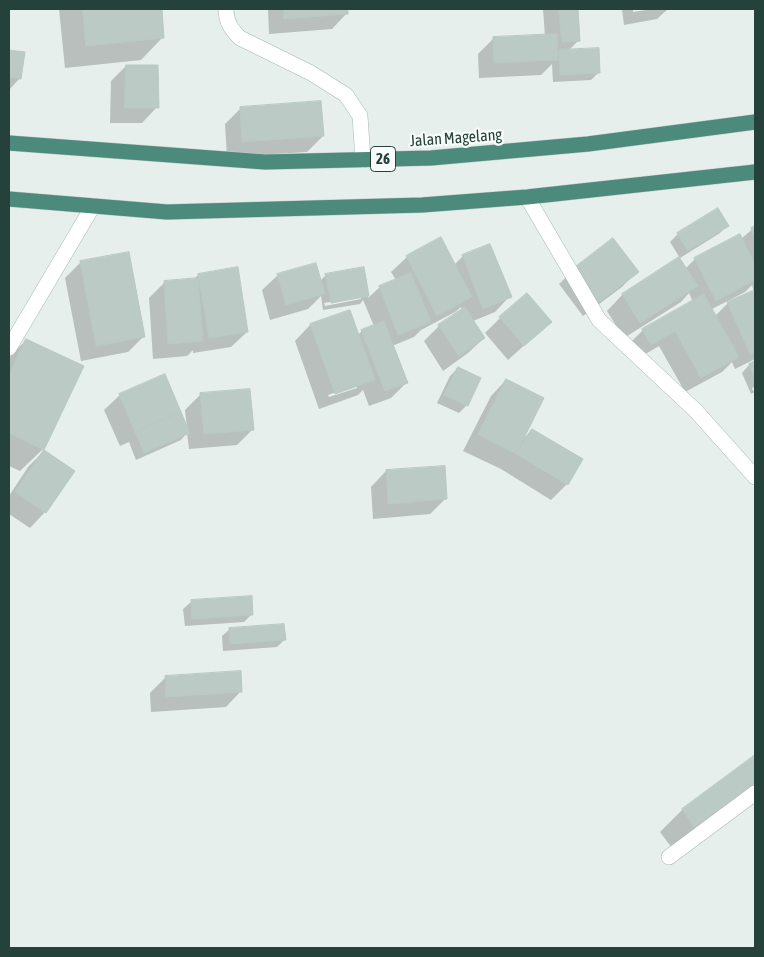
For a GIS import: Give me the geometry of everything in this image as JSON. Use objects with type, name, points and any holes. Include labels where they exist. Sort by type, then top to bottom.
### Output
[{"type":"highway","name":"Jalan Magelang","points":[[9,143],[265,162],[363,160],[431,158],[588,144],[755,122]]},
{"type":"highway","points":[[9,199],[167,212],[422,204],[527,197],[755,172]]},
{"type":"street","points":[[226,9],[226,17],[230,29],[240,38],[311,73],[346,95],[360,116],[363,160]]},
{"type":"street","points":[[527,197],[599,320],[696,411],[755,478]]},
{"type":"street","points":[[9,348],[92,206]]},
{"type":"street","points":[[669,857],[755,793]]},
{"type":"building","points":[[83,9],[162,9],[164,38],[86,46]]},
{"type":"building","points":[[284,9],[348,9],[348,14],[284,19]]},
{"type":"building","points":[[559,9],[578,9],[580,41],[562,42]]},
{"type":"building","points":[[557,34],[558,60],[494,63],[493,37]]},
{"type":"building","points":[[599,48],[600,73],[560,75],[559,50]]},
{"type":"building","points":[[9,50],[25,52],[21,79],[9,77]]},
{"type":"building","points":[[126,65],[158,65],[159,108],[125,108]]},
{"type":"building","points":[[321,101],[324,136],[242,142],[240,107]]},
{"type":"building","points":[[718,208],[729,226],[688,251],[677,233]]},
{"type":"building","points":[[755,226],[755,238],[751,228]]},
{"type":"building","points":[[740,234],[755,264],[755,280],[716,301],[694,258]]},
{"type":"building","points":[[441,237],[472,297],[437,316],[406,256]]},
{"type":"building","points":[[613,238],[639,272],[599,302],[574,268]]},
{"type":"building","points":[[490,244],[512,297],[483,309],[462,255]]},
{"type":"building","points":[[129,252],[145,337],[96,346],[80,261]]},
{"type":"building","points":[[679,257],[698,286],[640,323],[622,294]]},
{"type":"building","points":[[316,263],[325,294],[286,305],[277,274]]},
{"type":"building","points":[[238,267],[248,332],[209,338],[198,274]]},
{"type":"building","points":[[364,267],[369,296],[331,303],[325,274]]},
{"type":"building","points":[[411,273],[431,322],[398,335],[379,286]]},
{"type":"building","points":[[198,278],[203,341],[168,344],[164,281]]},
{"type":"building","points":[[755,290],[755,352],[750,354],[727,302]]},
{"type":"building","points":[[527,293],[552,322],[524,346],[499,317]]},
{"type":"building","points":[[704,294],[739,357],[701,378],[675,331],[651,345],[642,329]]},
{"type":"building","points":[[465,307],[485,338],[459,356],[438,325]]},
{"type":"building","points":[[350,310],[375,380],[335,394],[310,324]]},
{"type":"building","points":[[384,321],[408,383],[385,391],[361,330]]},
{"type":"building","points":[[26,339],[84,366],[44,450],[9,433],[9,375]]},
{"type":"building","points":[[755,361],[755,380],[749,364]]},
{"type":"building","points":[[458,367],[481,378],[468,406],[444,395]]},
{"type":"building","points":[[165,374],[181,412],[135,432],[119,394]]},
{"type":"building","points":[[506,379],[544,398],[516,454],[478,435]]},
{"type":"building","points":[[250,389],[254,430],[204,434],[200,393]]},
{"type":"building","points":[[181,412],[190,433],[144,453],[135,432]]},
{"type":"building","points":[[532,429],[583,459],[568,485],[516,454]]},
{"type":"building","points":[[44,450],[75,471],[46,513],[15,492]]},
{"type":"building","points":[[445,466],[447,499],[388,504],[386,470]]},
{"type":"building","points":[[252,596],[253,615],[192,619],[191,600]]},
{"type":"building","points":[[284,624],[286,640],[230,644],[229,628]]},
{"type":"building","points":[[241,671],[242,692],[166,697],[165,676]]},
{"type":"building","points":[[755,755],[755,788],[697,831],[682,809]]}]
